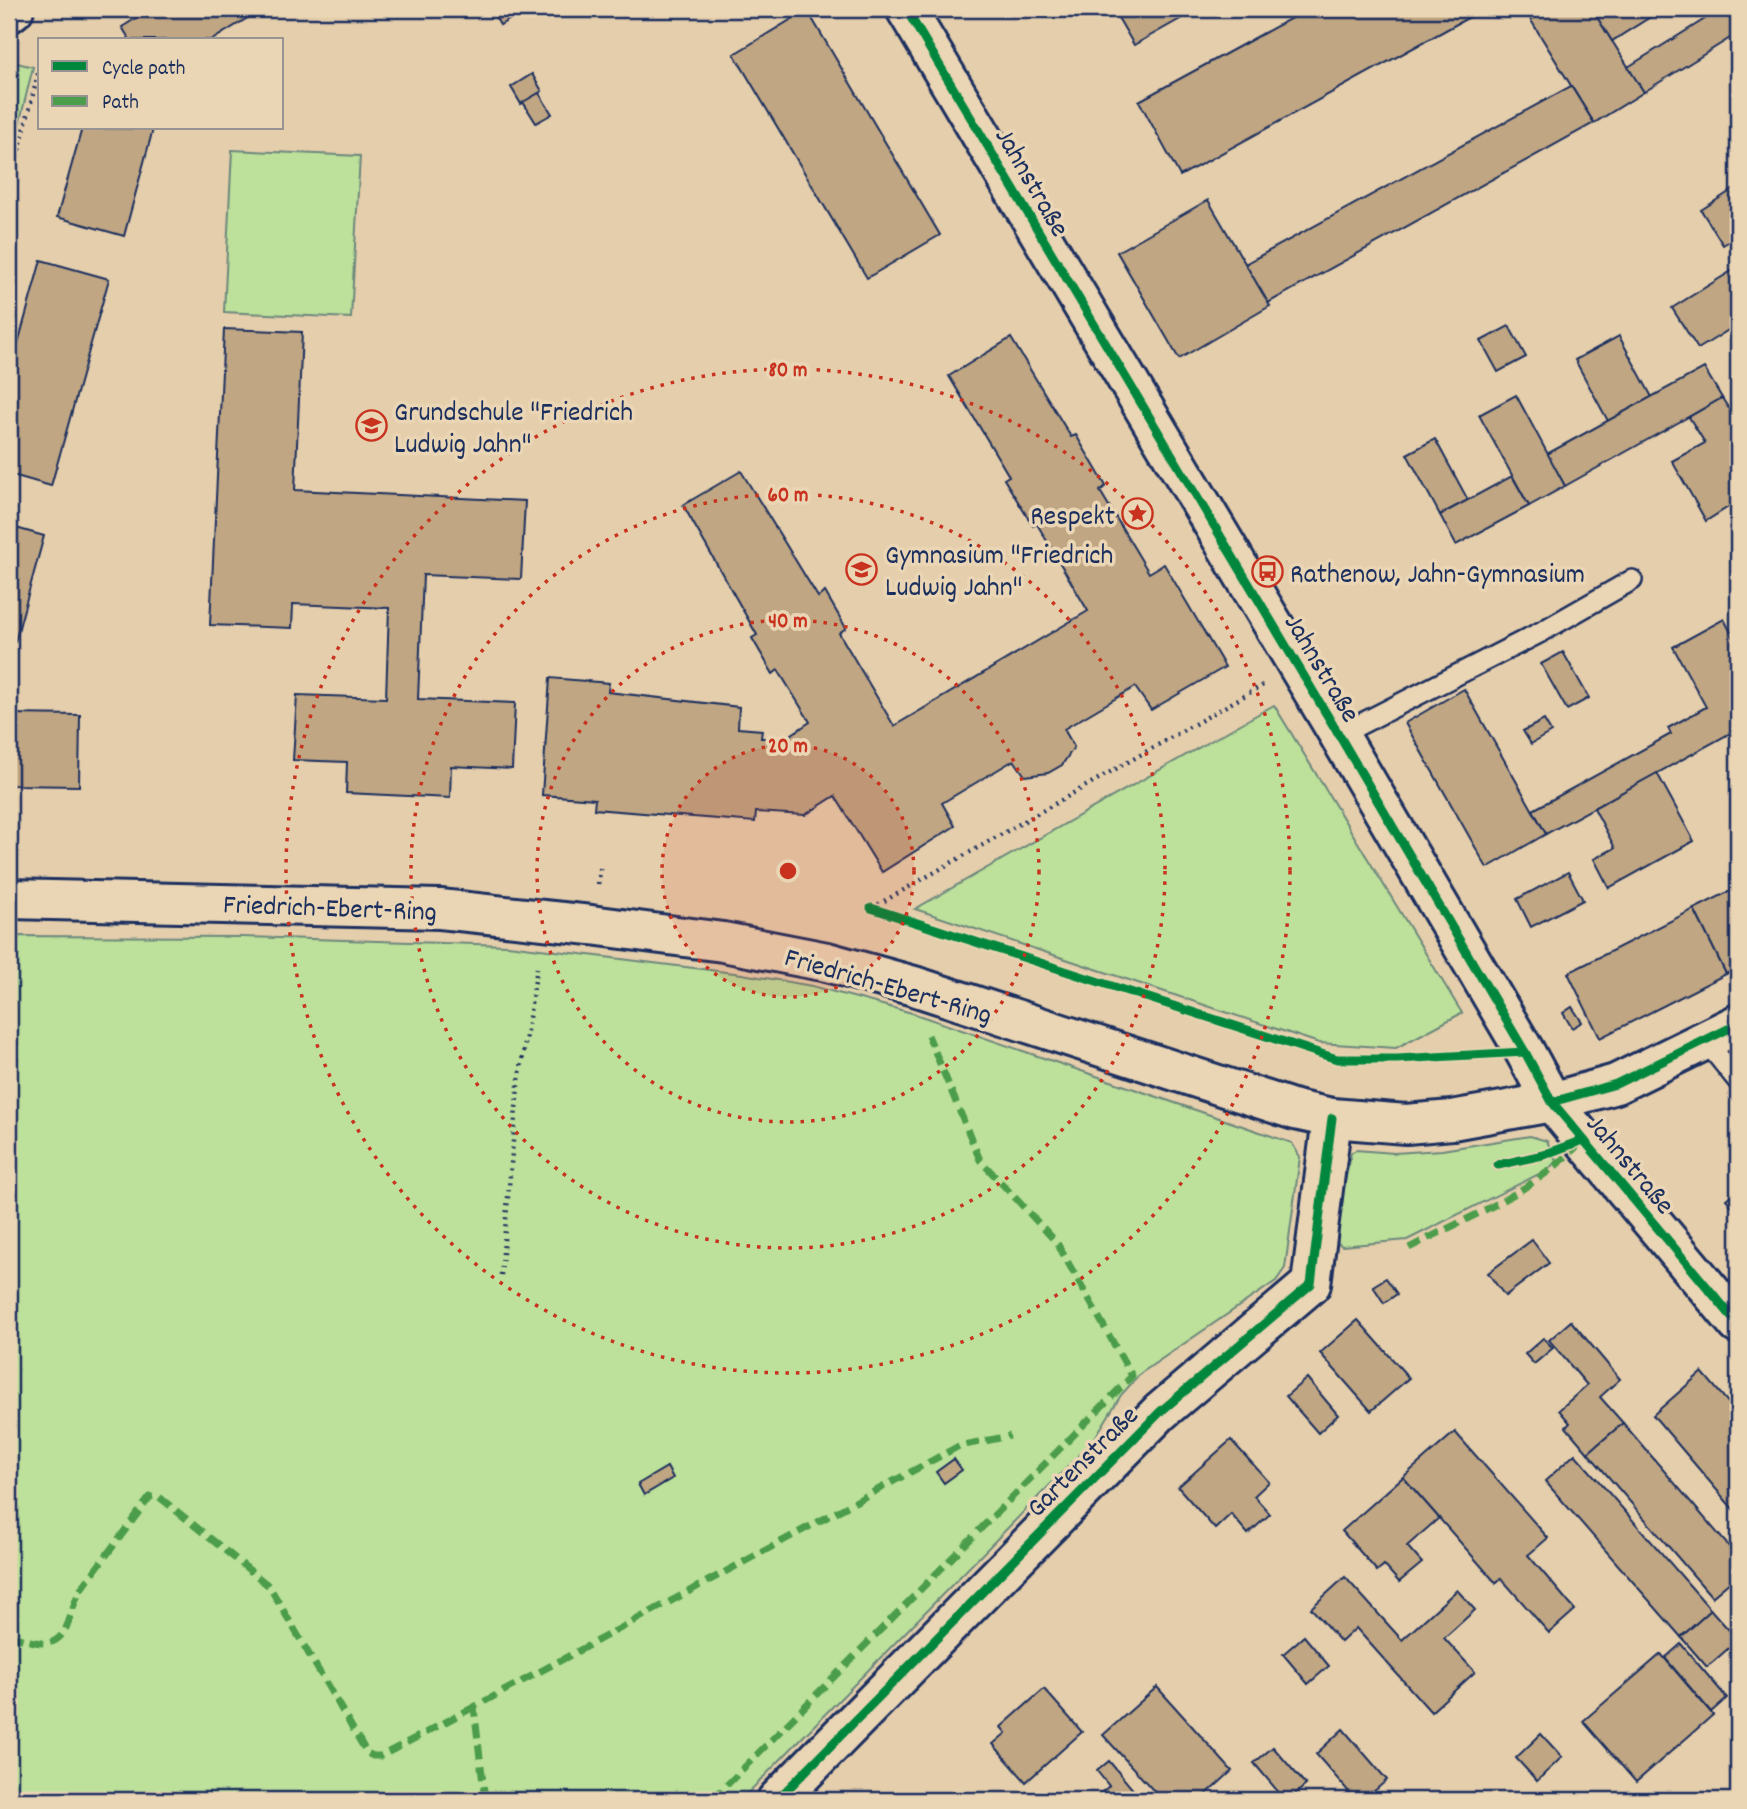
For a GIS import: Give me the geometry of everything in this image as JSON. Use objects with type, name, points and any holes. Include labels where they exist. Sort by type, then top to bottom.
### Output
[{"type":"street","points":[[9,13],[14,9]]},
{"type":"street","name":"Jahnstraße","points":[[906,9],[1093,327],[1339,735],[1552,1102],[1738,1324]]},
{"type":"street","name":"Friedrich-Ebert-Ring","points":[[9,899],[440,909],[723,942],[827,961],[914,986],[1295,1110],[1332,1118],[1406,1125],[1452,1120],[1552,1102],[1616,1084],[1722,1032]]},
{"type":"street","name":"Gartenstraße","points":[[777,1800],[1160,1412],[1311,1283],[1332,1118]]},
{"type":"lane","points":[[1339,735],[1541,632],[1632,580]]},
{"type":"lane","points":[[1722,1032],[1738,1081]]},
{"type":"path","points":[[9,191],[38,74]]},
{"type":"path","points":[[1263,685],[871,908],[1338,1059],[1396,1059],[1525,1052]]},
{"type":"path","points":[[501,1275],[518,1086],[537,968]]},
{"type":"green space","points":[[9,61],[33,67],[9,166]]},
{"type":"green space","points":[[232,150],[360,156],[351,318],[224,312]]},
{"type":"green space","points":[[1274,705],[1462,1013],[1396,1048],[1319,1043],[915,909]]},
{"type":"green space","points":[[9,936],[243,937],[508,945],[742,974],[812,986],[912,1013],[1292,1143],[1300,1157],[1285,1268],[1276,1281],[1141,1373],[1121,1395],[1093,1441],[741,1800],[9,1800]]},
{"type":"green space","points":[[1530,1136],[1547,1141],[1556,1161],[1549,1169],[1407,1240],[1342,1246],[1333,1239],[1351,1153],[1356,1150],[1394,1153],[1442,1150]]},
{"type":"building","points":[[151,9],[262,9],[215,38],[129,38],[122,27]]},
{"type":"building","points":[[491,9],[527,9],[500,25]]},
{"type":"building","points":[[1113,9],[1198,9],[1134,45]]},
{"type":"building","points":[[1308,9],[1484,9],[1180,176],[1139,101]]},
{"type":"building","points":[[1524,9],[1592,9],[1644,92],[1594,123]]},
{"type":"building","points":[[1592,9],[1663,9],[1612,41]]},
{"type":"building","points":[[1721,9],[1738,9],[1738,33],[1644,92],[1628,67]]},
{"type":"building","points":[[807,10],[940,235],[867,278],[734,54]]},
{"type":"building","points":[[532,74],[542,91],[521,104],[511,87]]},
{"type":"building","points":[[1571,86],[1594,123],[1268,303],[1245,264]]},
{"type":"building","points":[[539,93],[552,114],[536,123],[523,102]]},
{"type":"building","points":[[81,130],[153,130],[124,236],[57,217]]},
{"type":"building","points":[[1737,187],[1738,236],[1723,245],[1701,210]]},
{"type":"building","points":[[1208,200],[1270,306],[1179,359],[1117,252]]},
{"type":"building","points":[[41,260],[109,279],[51,486],[9,474],[9,376]]},
{"type":"building","points":[[1738,267],[1738,324],[1698,349],[1672,308]]},
{"type":"building","points":[[1509,326],[1526,357],[1498,372],[1481,341]]},
{"type":"building","name":"Grundschule \"Friedrich Ludwig Jahn\"","points":[[224,329],[302,332],[295,490],[525,501],[521,579],[423,575],[418,699],[515,703],[512,769],[451,766],[450,798],[346,793],[347,762],[293,760],[297,695],[386,698],[389,608],[293,604],[292,628],[210,625]]},
{"type":"building","points":[[1619,336],[1652,397],[1608,421],[1575,360]]},
{"type":"building","points":[[1011,338],[1071,437],[1076,435],[1106,486],[1100,491],[1149,573],[1164,564],[1225,667],[1151,710],[1135,687],[1064,729],[1074,747],[1062,765],[1048,773],[1025,776],[1014,760],[942,803],[955,826],[882,872],[835,796],[805,815],[756,812],[755,822],[594,809],[595,799],[542,795],[550,678],[609,683],[608,692],[739,707],[738,728],[762,730],[761,738],[786,738],[810,722],[778,670],[773,674],[752,638],[757,635],[683,505],[741,471],[818,597],[825,592],[846,628],[839,633],[894,726],[1088,611],[1037,524],[1033,526],[1004,479],[1009,476],[949,376]]},
{"type":"building","points":[[1704,368],[1722,398],[1565,486],[1547,454]]},
{"type":"building","points":[[1516,395],[1565,486],[1529,506],[1479,415]]},
{"type":"building","points":[[1722,398],[1738,423],[1738,501],[1706,521],[1672,461],[1705,443],[1689,417]]},
{"type":"building","points":[[1435,439],[1468,500],[1440,515],[1407,454]]},
{"type":"building","points":[[1512,476],[1529,506],[1456,545],[1440,515]]},
{"type":"building","points":[[9,526],[44,536],[15,642],[9,641]]},
{"type":"building","points":[[1724,619],[1738,646],[1738,729],[1546,834],[1533,810],[1671,734],[1668,728],[1706,707],[1673,647]]},
{"type":"building","points":[[1563,652],[1589,698],[1567,710],[1541,664]]},
{"type":"building","points":[[1464,689],[1546,834],[1487,868],[1405,723]]},
{"type":"building","points":[[9,714],[80,715],[79,786],[9,785]]},
{"type":"building","points":[[1544,720],[1551,732],[1531,744],[1523,731]]},
{"type":"building","points":[[1657,773],[1694,841],[1609,888],[1594,859],[1615,848],[1594,808]]},
{"type":"building","points":[[1568,872],[1583,900],[1531,927],[1517,899]]},
{"type":"building","points":[[1738,887],[1738,968],[1726,974],[1694,909]]},
{"type":"building","points":[[1694,909],[1726,974],[1600,1038],[1568,973]]},
{"type":"building","points":[[1572,1007],[1582,1022],[1572,1028],[1563,1013]]},
{"type":"building","points":[[1738,1189],[1738,1213],[1726,1199]]},
{"type":"building","points":[[1532,1240],[1549,1263],[1505,1296],[1488,1273]]},
{"type":"building","points":[[1386,1278],[1397,1294],[1384,1303],[1373,1286]]},
{"type":"building","points":[[1358,1320],[1409,1378],[1371,1411],[1320,1353]]},
{"type":"building","points":[[1571,1321],[1620,1379],[1600,1397],[1623,1423],[1588,1453],[1566,1427],[1570,1423],[1559,1410],[1587,1385],[1549,1340]]},
{"type":"building","points":[[1543,1338],[1553,1348],[1534,1364],[1525,1354]]},
{"type":"building","points":[[1702,1372],[1738,1414],[1738,1515],[1653,1415]]},
{"type":"building","points":[[1307,1378],[1338,1415],[1318,1433],[1286,1396]]},
{"type":"building","points":[[1623,1423],[1738,1557],[1738,1575],[1712,1597],[1588,1453]]},
{"type":"building","points":[[1455,1432],[1548,1538],[1528,1555],[1575,1610],[1549,1633],[1501,1578],[1496,1583],[1403,1477]]},
{"type":"building","points":[[1231,1440],[1269,1482],[1254,1496],[1270,1514],[1248,1534],[1231,1514],[1215,1529],[1178,1487]]},
{"type":"building","points":[[1575,1454],[1711,1610],[1681,1637],[1545,1481]]},
{"type":"building","points":[[954,1459],[962,1470],[944,1483],[936,1472]]},
{"type":"building","points":[[667,1467],[673,1478],[644,1495],[638,1484]]},
{"type":"building","points":[[1403,1477],[1439,1518],[1407,1546],[1422,1563],[1399,1582],[1384,1565],[1377,1571],[1342,1531]]},
{"type":"building","points":[[1345,1577],[1402,1640],[1457,1590],[1475,1610],[1444,1638],[1475,1672],[1431,1712],[1356,1628],[1341,1642],[1311,1608]]},
{"type":"building","points":[[1711,1610],[1738,1640],[1707,1667],[1681,1637]]},
{"type":"building","points":[[1304,1636],[1329,1666],[1308,1684],[1283,1654]]},
{"type":"building","points":[[1681,1644],[1727,1698],[1711,1712],[1665,1658]]},
{"type":"building","points":[[1661,1654],[1713,1715],[1636,1782],[1583,1721]]},
{"type":"building","points":[[1157,1687],[1232,1771],[1200,1800],[1162,1800],[1103,1735]]},
{"type":"building","points":[[1044,1689],[1082,1732],[1026,1782],[993,1744],[1006,1733],[1001,1727]]},
{"type":"building","points":[[1343,1729],[1387,1780],[1364,1800],[1356,1800],[1316,1754]]},
{"type":"building","points":[[1541,1734],[1562,1757],[1537,1781],[1516,1758]]},
{"type":"building","points":[[1273,1747],[1306,1785],[1288,1800],[1285,1800],[1254,1763]]},
{"type":"building","points":[[1109,1761],[1140,1798],[1093,1800],[1109,1786],[1097,1771]]},
{"type":"marked path","points":[[712,1800],[1132,1376],[1057,1243],[980,1160],[928,1035]]},
{"type":"marked path","points":[[1409,1248],[1520,1190],[1541,1177],[1578,1145]]},
{"type":"marked path","points":[[485,1800],[474,1707],[959,1446],[1010,1436]]},
{"type":"marked path","points":[[9,1636],[42,1643],[59,1638],[68,1624],[81,1589],[150,1497],[158,1496],[269,1586],[367,1753],[381,1756],[474,1707]]},
{"type":"cycle path","points":[[906,9],[1339,735],[1552,1102],[1738,1324]]},
{"type":"cycle path","points":[[871,908],[1337,1059],[1397,1059],[1525,1052]]},
{"type":"cycle path","points":[[1552,1102],[1616,1084],[1738,1024]]},
{"type":"cycle path","points":[[777,1800],[1160,1412],[1311,1284],[1332,1118]]},
{"type":"cycle path","points":[[1498,1165],[1543,1155],[1583,1140]]},
{"type":"place","name":"Grundschule \"Friedrich Ludwig Jahn\"","points":[[371,426]]},
{"type":"place","name":"Respekt","points":[[1138,514]]},
{"type":"place","name":"Gymnasium \"Friedrich Ludwig Jahn\"","points":[[862,569]]},
{"type":"place","name":"Rathenow, Jahn-Gymnasium","points":[[1267,572]]}]
